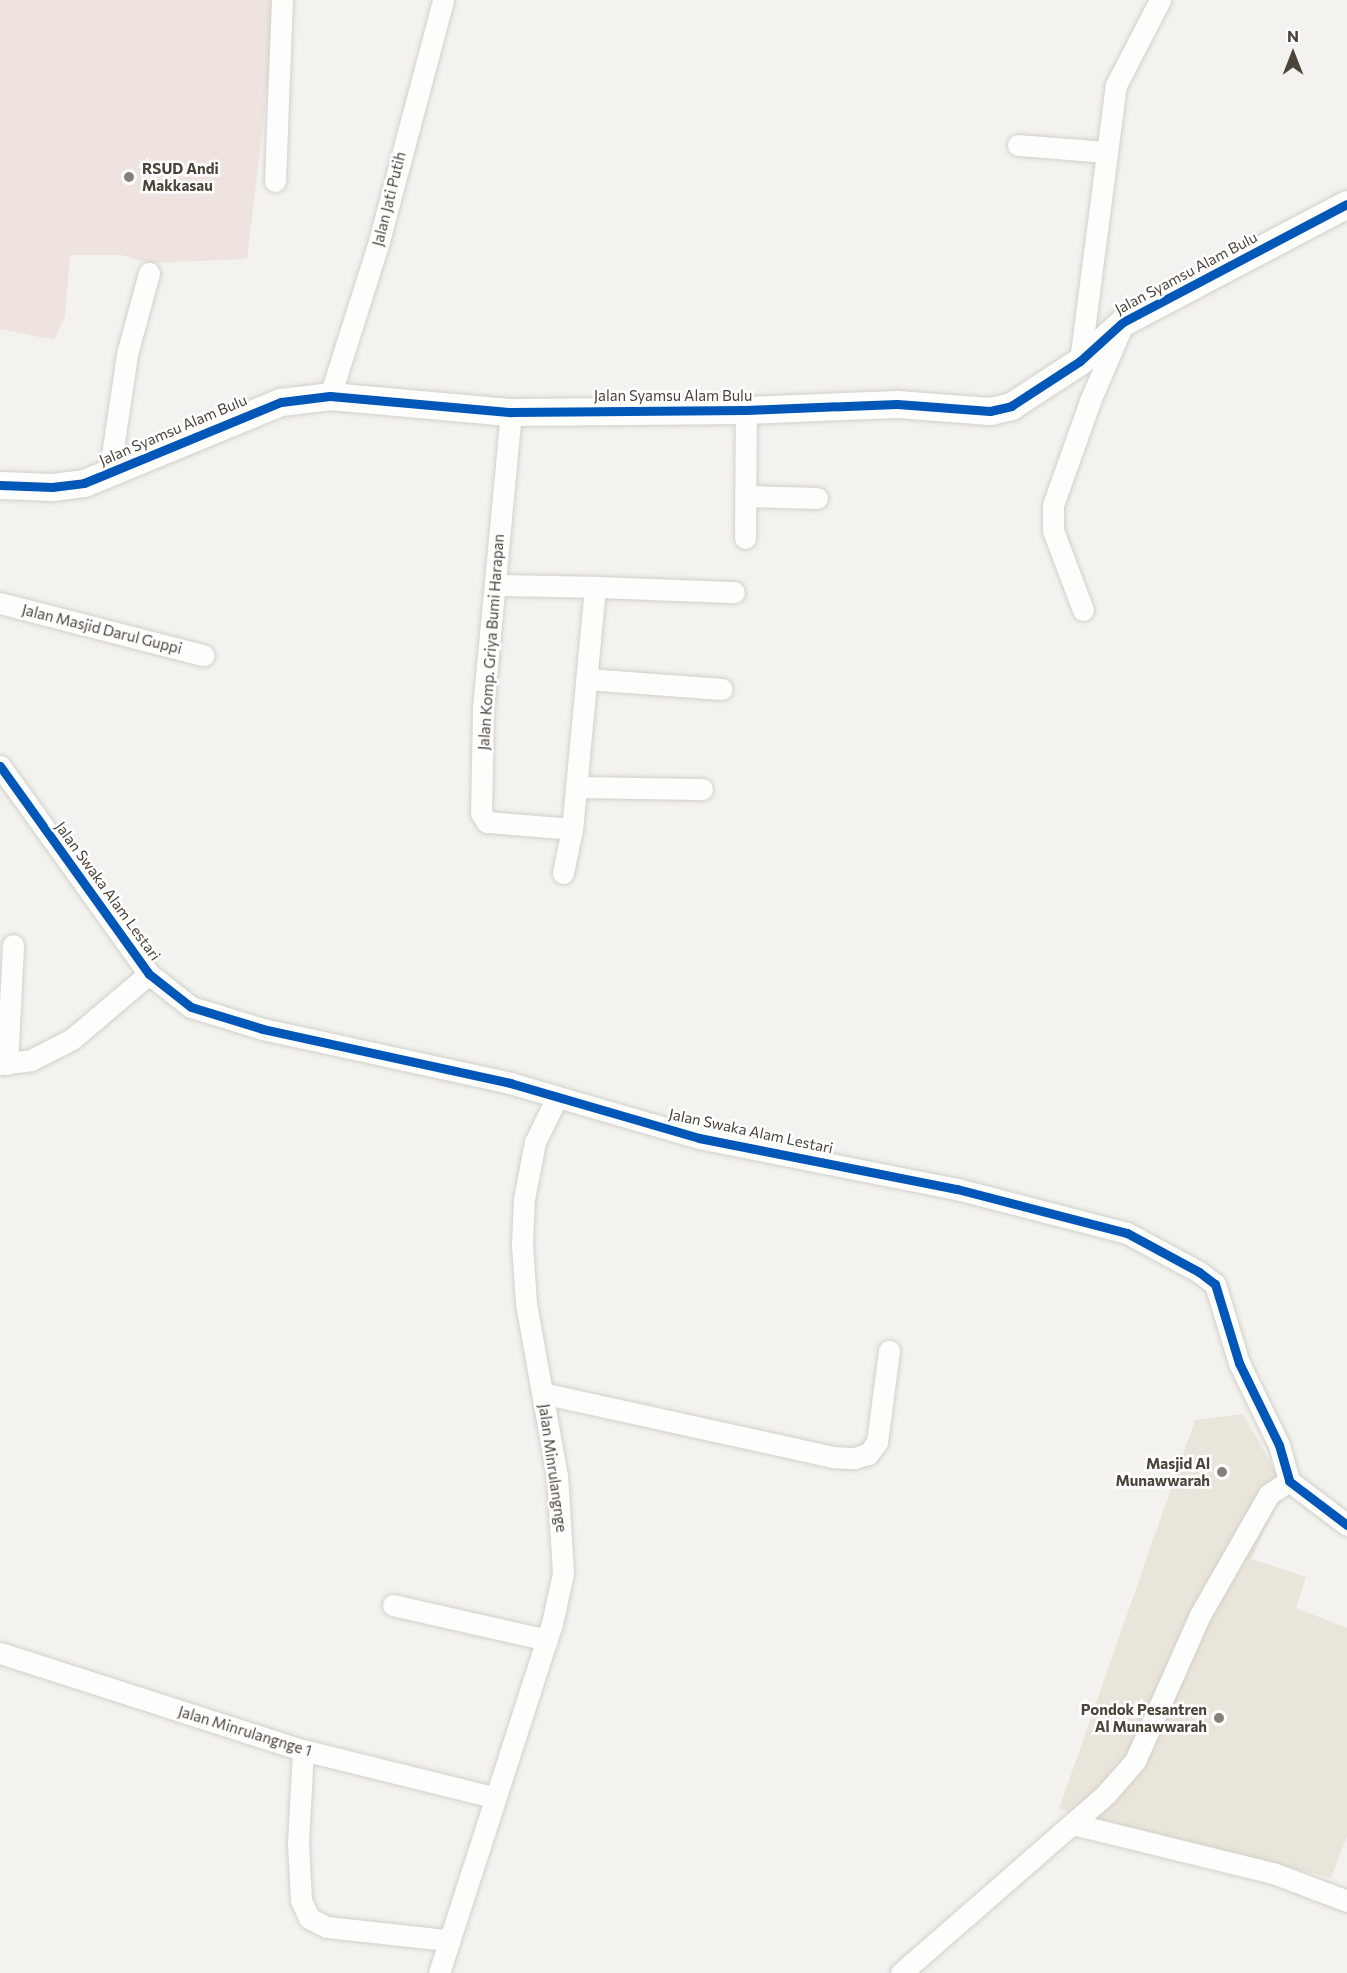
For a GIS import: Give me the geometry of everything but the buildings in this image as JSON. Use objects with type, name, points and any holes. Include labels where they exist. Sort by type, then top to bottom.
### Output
[{"type":"street","points":[[275,181],[282,0]]},
{"type":"street","name":"Jalan Jati Putih","points":[[330,396],[378,245],[442,0]]},
{"type":"street","points":[[1080,361],[1105,152],[1121,70],[1160,0]]},
{"type":"street","points":[[1018,145],[1105,152]]},
{"type":"street","name":"Jalan Syamsu Alam Bulu","points":[[0,485],[52,487],[109,475],[207,429],[281,402],[330,396],[511,412],[746,410],[897,404],[990,411],[1011,406],[1080,361],[1123,322],[1347,204]]},
{"type":"street","points":[[109,475],[127,354],[148,273]]},
{"type":"street","points":[[1083,610],[1053,530],[1053,505],[1090,401],[1123,322]]},
{"type":"street","points":[[745,538],[746,410]]},
{"type":"street","name":"Jalan Komp. Griya Bumi Harapan","points":[[511,412],[483,710],[482,813],[487,822],[572,828]]},
{"type":"street","points":[[745,496],[817,498]]},
{"type":"street","points":[[495,585],[734,592]]},
{"type":"street","points":[[563,873],[572,828],[595,587]]},
{"type":"street","name":"Jalan Masjid Darul Guppi","points":[[0,603],[203,655]]},
{"type":"street","points":[[587,679],[722,689]]},
{"type":"street","name":"Jalan Swaka Alam Lestari","points":[[0,766],[149,974],[191,1007],[263,1029],[510,1083],[699,1138],[957,1188],[1127,1233],[1215,1284],[1239,1363],[1279,1445],[1289,1481]]},
{"type":"street","points":[[576,787],[702,789]]},
{"type":"street","points":[[13,945],[4,1064],[31,1060],[72,1039],[149,974]]},
{"type":"street","name":"Jalan Minrulangnge","points":[[439,1973],[447,1940],[493,1797],[547,1640],[563,1573],[562,1526],[526,1303],[523,1222],[535,1142],[557,1097]]},
{"type":"street","points":[[542,1393],[832,1457],[854,1458],[868,1454],[877,1442],[889,1350]]},
{"type":"street","points":[[901,1973],[1072,1824],[1136,1761],[1200,1616],[1269,1494],[1289,1481],[1347,1525]]},
{"type":"street","points":[[393,1605],[547,1640]]},
{"type":"street","name":"Jalan Minrulangnge 1","points":[[0,1653],[303,1750],[493,1797]]},
{"type":"street","points":[[303,1750],[298,1843],[301,1900],[309,1918],[327,1927],[447,1940]]},
{"type":"street","points":[[1072,1824],[1273,1873],[1347,1901]]},
{"type":"shaded area","name":"RSUD Andi Makkasau","points":[[0,0],[278,0],[247,259],[149,263],[121,255],[70,255],[65,317],[54,340],[0,329]]},
{"type":"shaded area","name":"Pondok Pesantren Al Munawwarah","points":[[1243,1414],[1285,1489],[1251,1559],[1306,1577],[1296,1608],[1347,1628],[1347,1836],[1331,1878],[1059,1809],[1195,1420]]},
{"type":"cycle path","points":[[0,485],[52,487],[84,483],[281,402],[330,396],[511,412],[746,410],[897,404],[990,411],[1011,406],[1080,361],[1123,322],[1347,204]]},
{"type":"cycle path","points":[[0,766],[149,974],[191,1007],[263,1029],[510,1083],[699,1138],[957,1189],[1127,1233],[1199,1272],[1215,1284],[1239,1363],[1279,1445],[1289,1481],[1347,1525]]},
{"type":"place","name":"RSUD Andi Makkasau","points":[[129,177]]},
{"type":"place","name":"Masjid Al Munawwarah","points":[[1222,1472]]},
{"type":"place","name":"Pondok Pesantren Al Munawwarah","points":[[1219,1718]]}]
